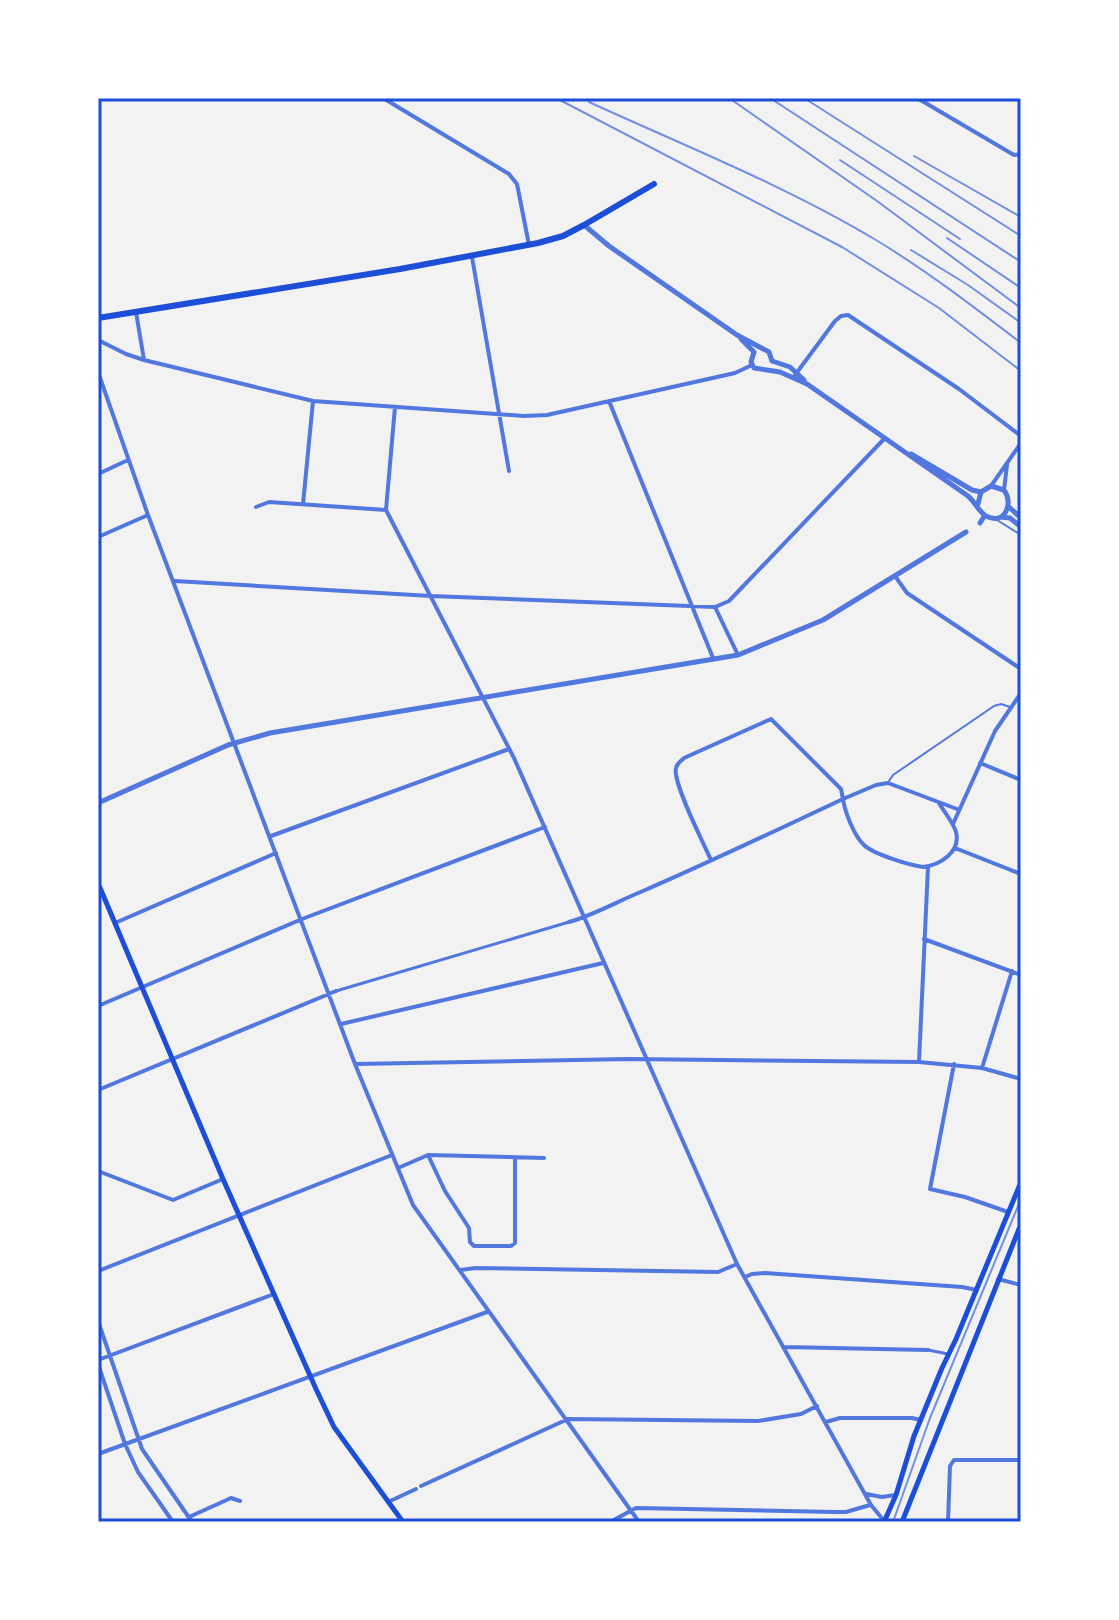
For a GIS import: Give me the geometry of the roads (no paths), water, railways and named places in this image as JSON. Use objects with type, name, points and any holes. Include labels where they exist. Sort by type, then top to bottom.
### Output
[{"type":"main road","points":[[98,318],[529,245],[563,236],[654,184]]},
{"type":"main road","points":[[98,883],[223,1179],[334,1427],[399,1520]]},
{"type":"main road","points":[[884,1522],[921,1420],[1021,1182]]},
{"type":"main road","points":[[902,1522],[1021,1224]]},
{"type":"street","points":[[383,98],[509,174],[517,184],[529,245]]},
{"type":"street","points":[[917,98],[1014,155],[1021,154]]},
{"type":"street","points":[[584,225],[757,351],[769,352],[772,361],[795,374],[978,504],[985,515],[1010,518],[1021,527]]},
{"type":"street","points":[[472,255],[509,471]]},
{"type":"street","points":[[136,312],[144,360]]},
{"type":"street","points":[[795,374],[835,321],[841,316],[853,316],[1021,436]]},
{"type":"street","points":[[99,341],[144,360],[313,401],[499,414],[547,415],[735,373],[752,365]]},
{"type":"street","points":[[757,351],[751,359],[752,365],[760,371],[768,369],[795,374]]},
{"type":"street","points":[[768,369],[772,361]]},
{"type":"street","points":[[98,372],[148,515],[328,993],[413,1205],[639,1522]]},
{"type":"street","points":[[303,504],[313,401]]},
{"type":"street","points":[[609,401],[714,660]]},
{"type":"street","points":[[395,407],[386,510],[509,749],[737,1264],[868,1499],[884,1522]]},
{"type":"street","points":[[174,580],[431,596],[715,607],[729,601],[885,438]]},
{"type":"street","points":[[903,450],[972,490],[981,492],[991,486],[1021,443]]},
{"type":"street","points":[[98,474],[130,460]]},
{"type":"street","points":[[1007,463],[1004,490],[1009,498],[1009,507],[1021,518]]},
{"type":"street","points":[[991,486],[1004,490]]},
{"type":"street","points":[[978,504],[981,492]]},
{"type":"street","points":[[256,507],[269,502],[386,510]]},
{"type":"street","points":[[996,517],[1009,507]]},
{"type":"street","points":[[98,537],[148,515]]},
{"type":"street","points":[[980,523],[985,515]]},
{"type":"street","points":[[98,803],[236,743],[270,733],[738,655],[823,620],[966,532]]},
{"type":"street","points":[[894,576],[907,593],[1021,669]]},
{"type":"street","points":[[715,607],[738,655]]},
{"type":"street","points":[[953,824],[957,809],[980,763],[1021,693]]},
{"type":"street","points":[[711,860],[680,789],[675,772],[677,764],[771,719],[841,789],[844,807],[863,844],[905,862],[928,867],[944,859],[955,848],[956,834],[939,803]]},
{"type":"street","points":[[270,836],[509,749]]},
{"type":"street","points":[[980,763],[1021,780]]},
{"type":"street","points":[[98,1090],[328,993],[584,918],[843,799],[888,783],[957,809]]},
{"type":"street","points":[[98,1006],[302,919],[545,827]]},
{"type":"street","points":[[955,848],[1021,874]]},
{"type":"street","points":[[115,923],[276,853]]},
{"type":"street","points":[[919,1062],[928,867]]},
{"type":"street","points":[[924,939],[1021,975]]},
{"type":"street","points":[[340,1024],[603,963]]},
{"type":"street","points":[[982,1068],[1012,971]]},
{"type":"street","points":[[355,1064],[646,1059],[919,1062],[982,1068],[1021,1079]]},
{"type":"street","points":[[954,1064],[930,1189],[965,1197],[1009,1213]]},
{"type":"street","points":[[98,1271],[392,1155]]},
{"type":"street","points":[[398,1168],[428,1155],[544,1158]]},
{"type":"street","points":[[428,1155],[445,1191],[469,1228],[470,1242],[474,1246],[511,1246],[515,1243],[515,1158]]},
{"type":"street","points":[[98,1171],[173,1200],[223,1179]]},
{"type":"street","points":[[460,1270],[718,1272],[737,1264]]},
{"type":"street","points":[[744,1278],[765,1273],[974,1290]]},
{"type":"street","points":[[998,1279],[1021,1285]]},
{"type":"street","points":[[173,1522],[138,1472],[125,1444],[98,1362],[274,1294]]},
{"type":"street","points":[[98,1454],[488,1312]]},
{"type":"street","points":[[98,1321],[148,1460],[190,1520],[231,1498],[240,1501]]},
{"type":"street","points":[[784,1347],[928,1350],[948,1354]]},
{"type":"street","points":[[388,1502],[568,1419],[758,1421],[801,1414],[817,1406]]},
{"type":"street","points":[[826,1422],[840,1418],[921,1420]]},
{"type":"street","points":[[948,1522],[952,1463],[958,1459],[1021,1460]]},
{"type":"street","points":[[610,1522],[630,1509],[647,1507],[658,1510],[846,1512],[864,1505],[868,1499],[896,1495]]},
{"type":"lane","points":[[996,517],[1021,535]]},
{"type":"lane","points":[[888,783],[893,775],[994,706],[1001,704],[1011,707]]},
{"type":"tram line","points":[[893,1522],[930,1418],[1021,1199]]},
{"type":"railway","points":[[556,98],[842,247],[939,308],[1021,371]]},
{"type":"railway","points":[[729,98],[877,201],[1018,306]]},
{"type":"railway","points":[[770,98],[1021,262]]},
{"type":"railway","points":[[804,98],[1021,236]]},
{"type":"railway","points":[[589,102],[735,167],[842,220],[914,264],[1021,343]]},
{"type":"railway","points":[[914,156],[1021,217]]},
{"type":"railway","points":[[840,160],[960,239]]},
{"type":"railway","points":[[947,238],[1021,288]]},
{"type":"railway","points":[[911,250],[1021,323]]}]
